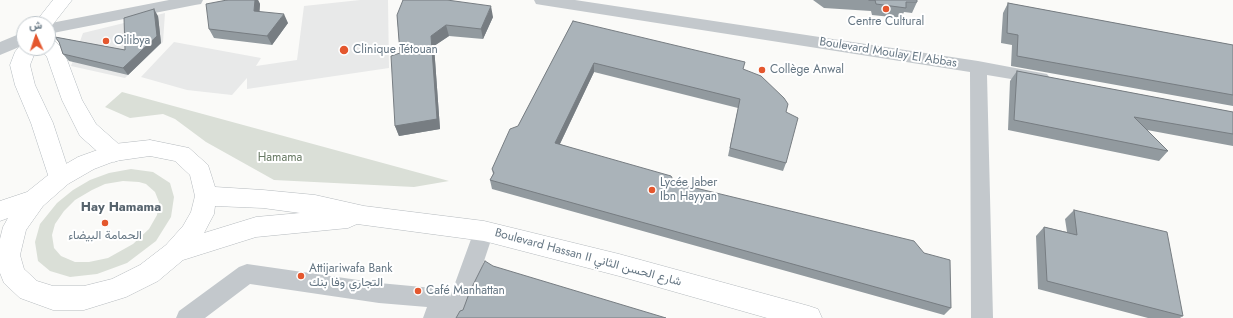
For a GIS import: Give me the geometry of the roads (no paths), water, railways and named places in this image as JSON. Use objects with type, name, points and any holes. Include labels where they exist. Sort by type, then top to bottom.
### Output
[{"type":"main road","points":[[50,16],[63,0]]},
{"type":"main road","points":[[56,54],[72,100],[88,130],[114,153]]},
{"type":"main road","points":[[23,56],[20,64],[23,78],[42,123],[60,178]]},
{"type":"main road","points":[[150,148],[181,154],[200,171],[206,196],[202,214],[191,234],[175,252],[149,273],[117,289],[84,298],[53,298],[29,290],[5,265],[15,227],[35,199],[60,178],[86,163],[114,153],[150,148]]},
{"type":"main road","name":"Boulevard Hassan II شارع الحسن الثاني","points":[[206,196],[263,199],[315,205],[364,216],[484,231],[809,318]]},
{"type":"main road","points":[[0,210],[35,199]]},
{"type":"main road","name":"Boulevard Hassan II شارع الحسن الثاني","points":[[175,252],[256,227],[364,216]]},
{"type":"street","points":[[56,28],[195,0]]},
{"type":"street","name":"Boulevard Moulay El Abbas","points":[[542,0],[978,66],[1055,81]]},
{"type":"street","points":[[0,49],[16,42]]},
{"type":"street","points":[[978,66],[982,318]]},
{"type":"street","points":[[454,318],[484,231]]},
{"type":"street","points":[[187,318],[247,274],[379,293],[433,298],[441,301],[434,318]]},
{"type":"place","name":"Centre Cultural","points":[[886,9]]},
{"type":"place","name":"Oilibya","points":[[106,41]]},
{"type":"place","name":"Clinique Tétouan","points":[[344,50]]},
{"type":"place","name":"Collège Anwal","points":[[762,70]]},
{"type":"place","name":"Lycée Jaber Ibn Hayyan","points":[[652,190]]},
{"type":"place","name":"الحمامة البيضاء","points":[[105,223]]},
{"type":"place","name":"Attijariwafa Bank التجاري وفا بنك","points":[[301,276]]},
{"type":"place","name":"Café Manhattan","points":[[418,291]]},
{"type":"district","name":"Hay Hamama","points":[[121,208]]},
{"type":"park label","name":"Hamama","points":[[280,158]]}]
